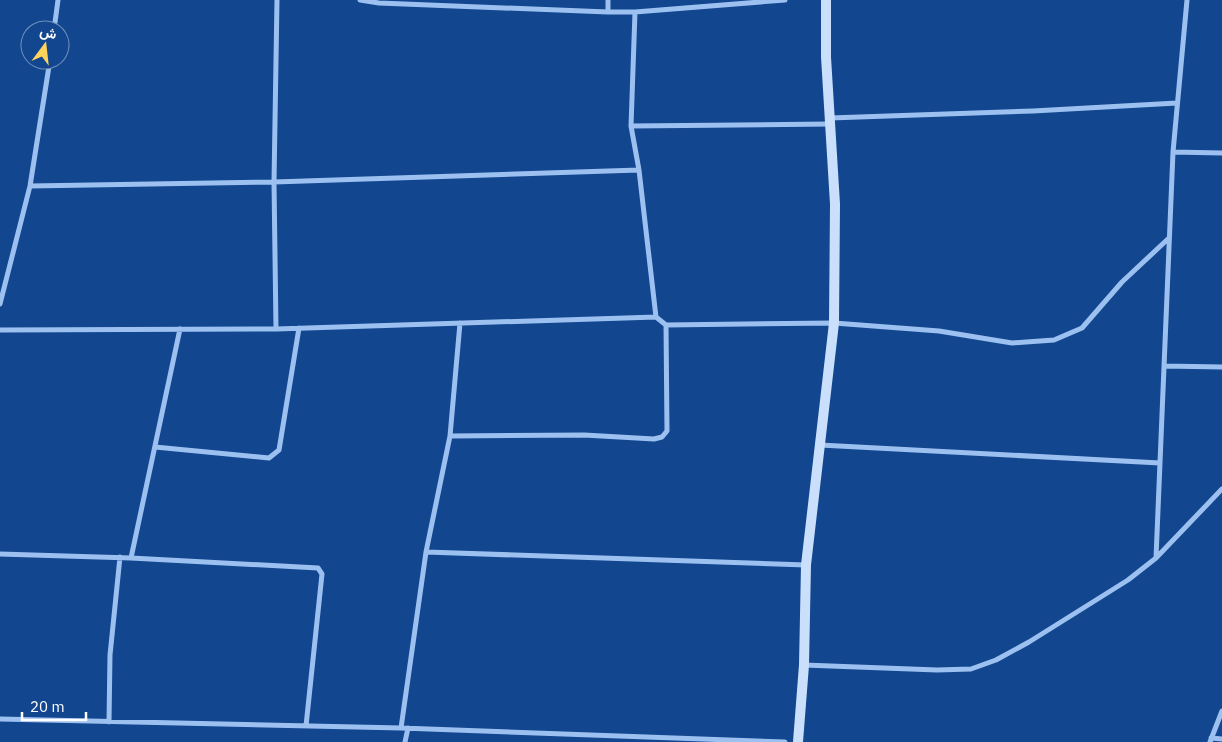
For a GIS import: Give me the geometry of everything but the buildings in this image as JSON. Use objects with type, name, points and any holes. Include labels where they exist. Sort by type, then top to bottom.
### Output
[{"type":"street","points":[[55,20],[58,0]]},
{"type":"street","points":[[276,329],[274,182],[277,0]]},
{"type":"street","points":[[360,0],[379,3],[608,12],[636,12],[786,0]]},
{"type":"street","points":[[608,0],[608,12]]},
{"type":"street","points":[[798,742],[804,665],[806,565],[834,323],[835,204],[826,57],[826,0]]},
{"type":"street","points":[[1156,558],[1173,152],[1187,0]]},
{"type":"street","points":[[636,12],[631,126],[639,170],[656,317],[666,326],[834,323],[939,331],[1012,343],[1054,340],[1082,328],[1122,282],[1169,238]]},
{"type":"street","points":[[0,303],[30,186],[48,70]]},
{"type":"street","points":[[631,126],[830,121],[1177,103]]},
{"type":"street","points":[[1173,152],[1222,154]]},
{"type":"street","points":[[30,186],[274,182],[639,170]]},
{"type":"street","points":[[0,330],[276,329],[656,317]]},
{"type":"street","points":[[401,728],[426,552],[450,436],[460,323]]},
{"type":"street","points":[[450,436],[584,435],[654,440],[662,437],[667,431],[666,326]]},
{"type":"street","points":[[155,447],[269,458],[274,455],[279,450],[299,328]]},
{"type":"street","points":[[131,558],[180,329]]},
{"type":"street","points":[[1164,366],[1222,367]]},
{"type":"street","points":[[820,445],[1160,463]]},
{"type":"street","points":[[804,665],[937,670],[971,669],[996,660],[1029,642],[1128,580],[1156,558],[1221,492]]},
{"type":"street","points":[[426,552],[806,565]]},
{"type":"street","points":[[0,554],[120,557],[320,569],[322,574],[306,726]]},
{"type":"street","points":[[109,722],[110,655],[120,557]]},
{"type":"street","points":[[1222,711],[1210,740],[1222,739]]},
{"type":"street","points":[[0,719],[408,728],[785,742]]},
{"type":"street","points":[[405,742],[408,728]]}]
